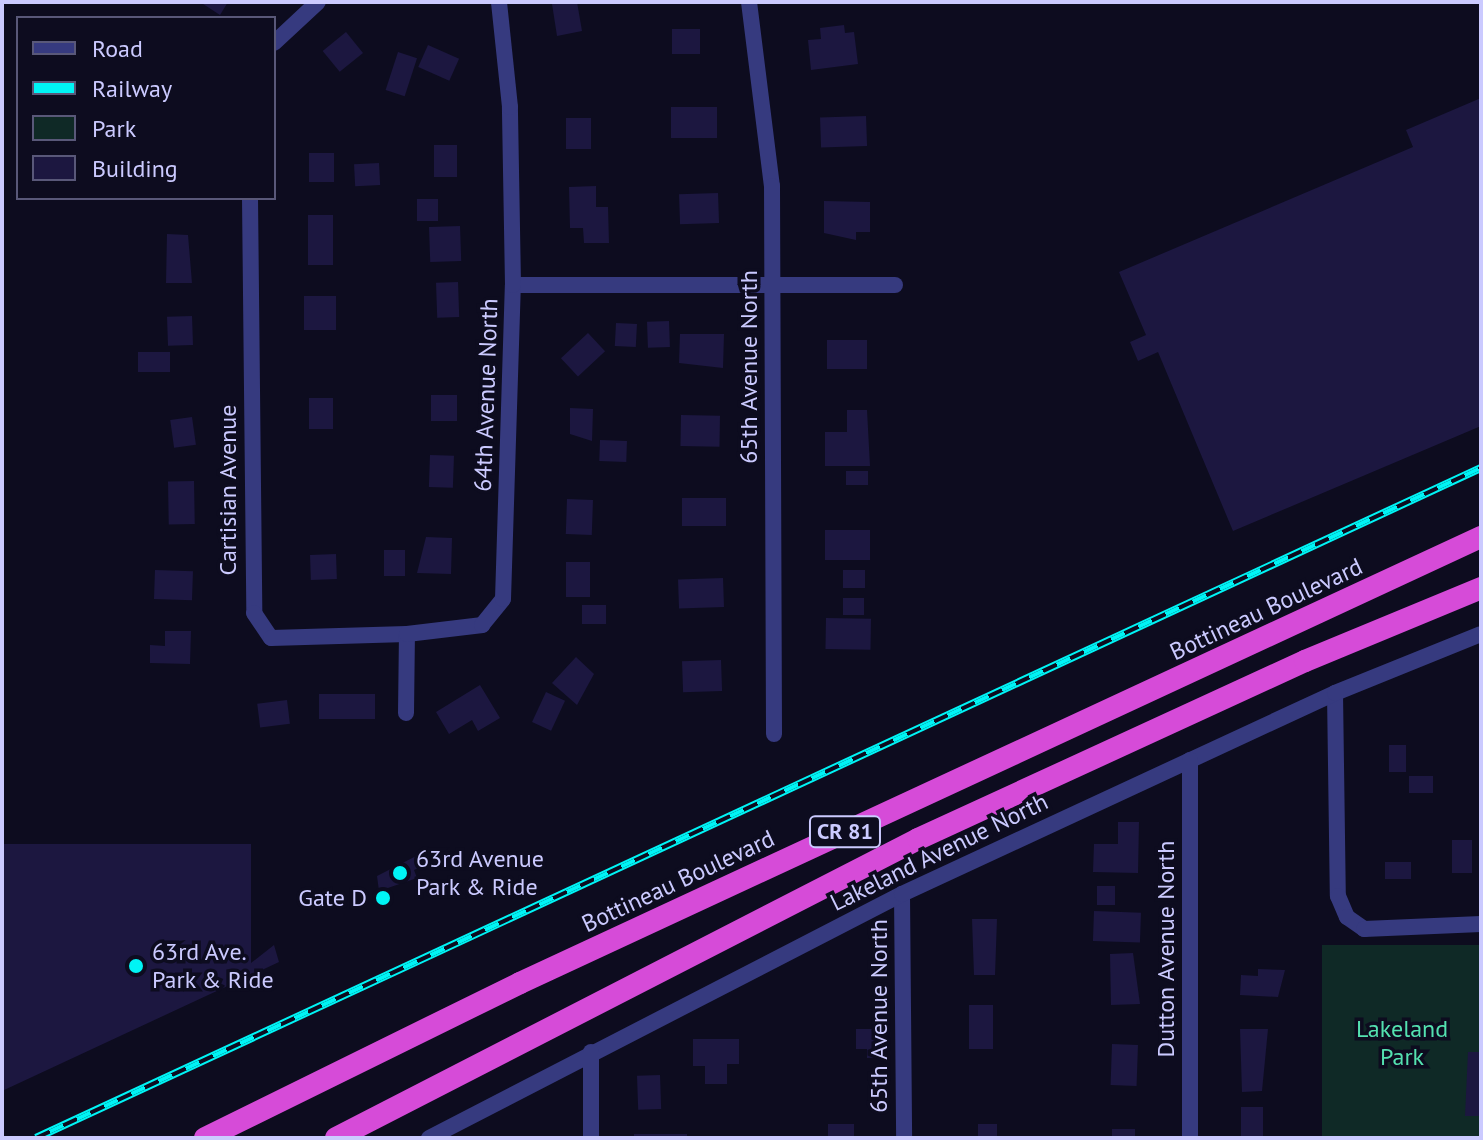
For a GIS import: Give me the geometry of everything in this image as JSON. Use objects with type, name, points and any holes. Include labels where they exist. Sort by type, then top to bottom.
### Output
[{"type":"highway","name":"Bottineau Boulevard","points":[[205,1138],[520,983],[1481,537]]},
{"type":"highway","name":"CR 81","points":[[336,1138],[904,846],[1305,661],[1481,588]]},
{"type":"street","points":[[276,41],[318,2]]},
{"type":"street","name":"64th Avenue North","points":[[407,634],[482,625],[503,599],[513,285],[510,107],[499,2]]},
{"type":"street","name":"65th Avenue North","points":[[749,2],[770,138],[774,734]]},
{"type":"street","name":"Cartisian Avenue","points":[[250,200],[254,613],[271,638],[407,634]]},
{"type":"street","points":[[513,285],[895,285]]},
{"type":"street","points":[[406,713],[407,634]]},
{"type":"street","name":"Lakeland Avenue North","points":[[429,1138],[902,894],[1335,693],[1481,634]]},
{"type":"street","points":[[1335,693],[1338,896],[1347,917],[1364,929],[1481,924]]},
{"type":"street","name":"Dutton Avenue North","points":[[1190,760],[1190,1138]]},
{"type":"street","name":"65th Avenue North","points":[[902,894],[904,1138]]},
{"type":"street","points":[[591,1052],[591,1138]]},
{"type":"green space","name":"Lakeland Park","points":[[1322,945],[1481,945],[1481,1138],[1322,1138]]},
{"type":"building","points":[[200,2],[228,2],[220,15]]},
{"type":"building","points":[[577,2],[582,31],[557,36],[552,4]]},
{"type":"building","points":[[844,25],[845,33],[854,32],[858,64],[811,70],[808,40],[821,39],[820,28]]},
{"type":"building","points":[[672,29],[700,29],[700,54],[672,54]]},
{"type":"building","points":[[346,32],[363,53],[340,72],[323,51]]},
{"type":"building","points":[[428,45],[459,59],[449,81],[418,67]]},
{"type":"building","points":[[398,52],[417,58],[405,96],[386,90]]},
{"type":"building","points":[[1481,98],[1481,426],[1233,531],[1158,352],[1138,361],[1130,342],[1146,335],[1119,272],[1413,147],[1406,130]]},
{"type":"building","points":[[671,107],[717,107],[717,138],[671,138]]},
{"type":"building","points":[[866,116],[867,146],[821,148],[820,118]]},
{"type":"building","points":[[566,118],[591,118],[591,149],[566,149]]},
{"type":"building","points":[[434,145],[457,145],[457,177],[434,177]]},
{"type":"building","points":[[309,153],[334,153],[334,182],[309,182]]},
{"type":"building","points":[[379,163],[380,185],[355,186],[354,164]]},
{"type":"building","points":[[596,186],[596,207],[608,207],[609,243],[584,243],[583,228],[570,228],[569,187]]},
{"type":"building","points":[[718,193],[719,223],[680,224],[679,194]]},
{"type":"building","points":[[417,199],[438,199],[438,221],[417,221]]},
{"type":"building","points":[[824,201],[870,202],[870,232],[856,232],[856,240],[824,233]]},
{"type":"building","points":[[308,215],[333,215],[333,265],[308,265]]},
{"type":"building","points":[[460,226],[461,261],[430,262],[429,227]]},
{"type":"building","points":[[167,234],[188,235],[192,283],[166,283]]},
{"type":"building","points":[[458,282],[459,317],[437,318],[436,283]]},
{"type":"building","points":[[304,296],[336,296],[336,330],[304,330]]},
{"type":"building","points":[[192,316],[193,345],[168,346],[167,317]]},
{"type":"building","points":[[669,321],[670,347],[648,348],[647,322]]},
{"type":"building","points":[[616,323],[637,324],[636,347],[615,346]]},
{"type":"building","points":[[588,333],[605,351],[578,377],[561,358]]},
{"type":"building","points":[[680,334],[724,334],[723,368],[679,363]]},
{"type":"building","points":[[827,340],[867,340],[867,369],[827,369]]},
{"type":"building","points":[[138,352],[170,352],[170,372],[138,372]]},
{"type":"building","points":[[431,395],[457,395],[457,421],[431,421]]},
{"type":"building","points":[[309,398],[333,398],[333,429],[309,429]]},
{"type":"building","points":[[570,408],[593,409],[592,441],[570,434]]},
{"type":"building","points":[[847,410],[867,410],[870,466],[825,466],[825,432],[847,432]]},
{"type":"building","points":[[681,415],[720,416],[719,447],[680,446]]},
{"type":"building","points":[[192,417],[196,445],[174,448],[170,420]]},
{"type":"building","points":[[600,440],[627,441],[626,462],[599,461]]},
{"type":"building","points":[[430,455],[454,456],[453,488],[429,487]]},
{"type":"building","points":[[846,471],[868,471],[868,485],[846,485]]},
{"type":"building","points":[[168,481],[194,481],[195,524],[169,524]]},
{"type":"building","points":[[682,498],[726,498],[726,526],[682,526]]},
{"type":"building","points":[[567,499],[593,500],[592,535],[566,534]]},
{"type":"building","points":[[825,530],[870,530],[870,560],[825,560]]},
{"type":"building","points":[[426,537],[452,538],[451,574],[417,573]]},
{"type":"building","points":[[384,550],[405,550],[405,576],[384,576]]},
{"type":"building","points":[[336,554],[337,579],[311,580],[310,555]]},
{"type":"building","points":[[566,562],[590,562],[590,597],[566,597]]},
{"type":"building","points":[[155,570],[193,571],[192,600],[154,599]]},
{"type":"building","points":[[843,570],[865,570],[865,588],[843,588]]},
{"type":"building","points":[[723,578],[724,607],[679,609],[678,580]]},
{"type":"building","points":[[843,598],[864,598],[864,615],[843,615]]},
{"type":"building","points":[[582,605],[606,605],[606,624],[582,624]]},
{"type":"building","points":[[826,618],[871,619],[870,650],[825,649]]},
{"type":"building","points":[[165,631],[191,631],[190,664],[150,663],[150,645],[165,646]]},
{"type":"building","points":[[576,657],[594,674],[577,705],[552,683]]},
{"type":"building","points":[[721,660],[722,691],[683,692],[682,661]]},
{"type":"building","points":[[480,685],[500,718],[478,731],[472,720],[449,734],[436,712]]},
{"type":"building","points":[[546,692],[565,701],[551,731],[532,722]]},
{"type":"building","points":[[319,694],[375,694],[375,719],[319,719]]},
{"type":"building","points":[[287,700],[290,724],[260,727],[257,704]]},
{"type":"building","points":[[1389,745],[1406,745],[1406,772],[1389,772]]},
{"type":"building","points":[[1409,776],[1433,776],[1433,793],[1409,793]]},
{"type":"building","points":[[1118,822],[1139,822],[1138,873],[1093,872],[1094,844],[1118,844]]},
{"type":"building","points":[[1452,840],[1472,840],[1472,873],[1452,873]]},
{"type":"building","name":"63rd Ave. Park & Ride","points":[[2,844],[251,844],[251,963],[274,945],[279,962],[2,1091]]},
{"type":"building","name":"63rd Avenue Park & Ride","points":[[424,852],[429,863],[414,870],[417,878],[379,891],[377,876]]},
{"type":"building","points":[[1385,862],[1411,862],[1411,879],[1385,879]]},
{"type":"building","points":[[1097,886],[1115,886],[1115,905],[1097,905]]},
{"type":"building","points":[[1094,911],[1141,913],[1140,943],[1093,941]]},
{"type":"building","points":[[972,919],[997,919],[995,975],[974,975]]},
{"type":"building","points":[[1133,953],[1140,1004],[1111,1005],[1110,954]]},
{"type":"building","points":[[1258,969],[1285,970],[1278,997],[1240,995],[1241,975],[1258,976]]},
{"type":"building","points":[[969,1005],[993,1005],[993,1049],[969,1049]]},
{"type":"building","points":[[856,1029],[884,1029],[885,1057],[867,1058],[867,1049],[856,1049]]},
{"type":"building","points":[[1240,1029],[1268,1029],[1262,1091],[1242,1092]]},
{"type":"building","points":[[693,1039],[739,1039],[739,1064],[727,1064],[727,1084],[705,1084],[705,1066],[693,1066]]},
{"type":"building","points":[[1112,1044],[1138,1045],[1137,1086],[1111,1085]]},
{"type":"building","points":[[1468,1052],[1481,1052],[1481,1116],[1465,1116]]},
{"type":"building","points":[[660,1075],[661,1109],[638,1110],[637,1076]]},
{"type":"building","points":[[1241,1107],[1263,1107],[1263,1138],[1241,1138]]},
{"type":"building","points":[[828,1124],[854,1124],[854,1138],[828,1138]]},
{"type":"building","points":[[978,1124],[997,1124],[997,1138],[978,1138]]},
{"type":"building","points":[[1112,1129],[1135,1129],[1135,1138],[1112,1138]]},
{"type":"building","points":[[634,1134],[687,1134],[687,1138],[634,1138]]},
{"type":"railway","points":[[36,1138],[1481,468]]},
{"type":"place","name":"63rd Avenue Park & Ride","points":[[400,873]]},
{"type":"place","name":"Gate D","points":[[383,898]]},
{"type":"place","name":"63rd Ave. Park & Ride","points":[[136,966]]}]
